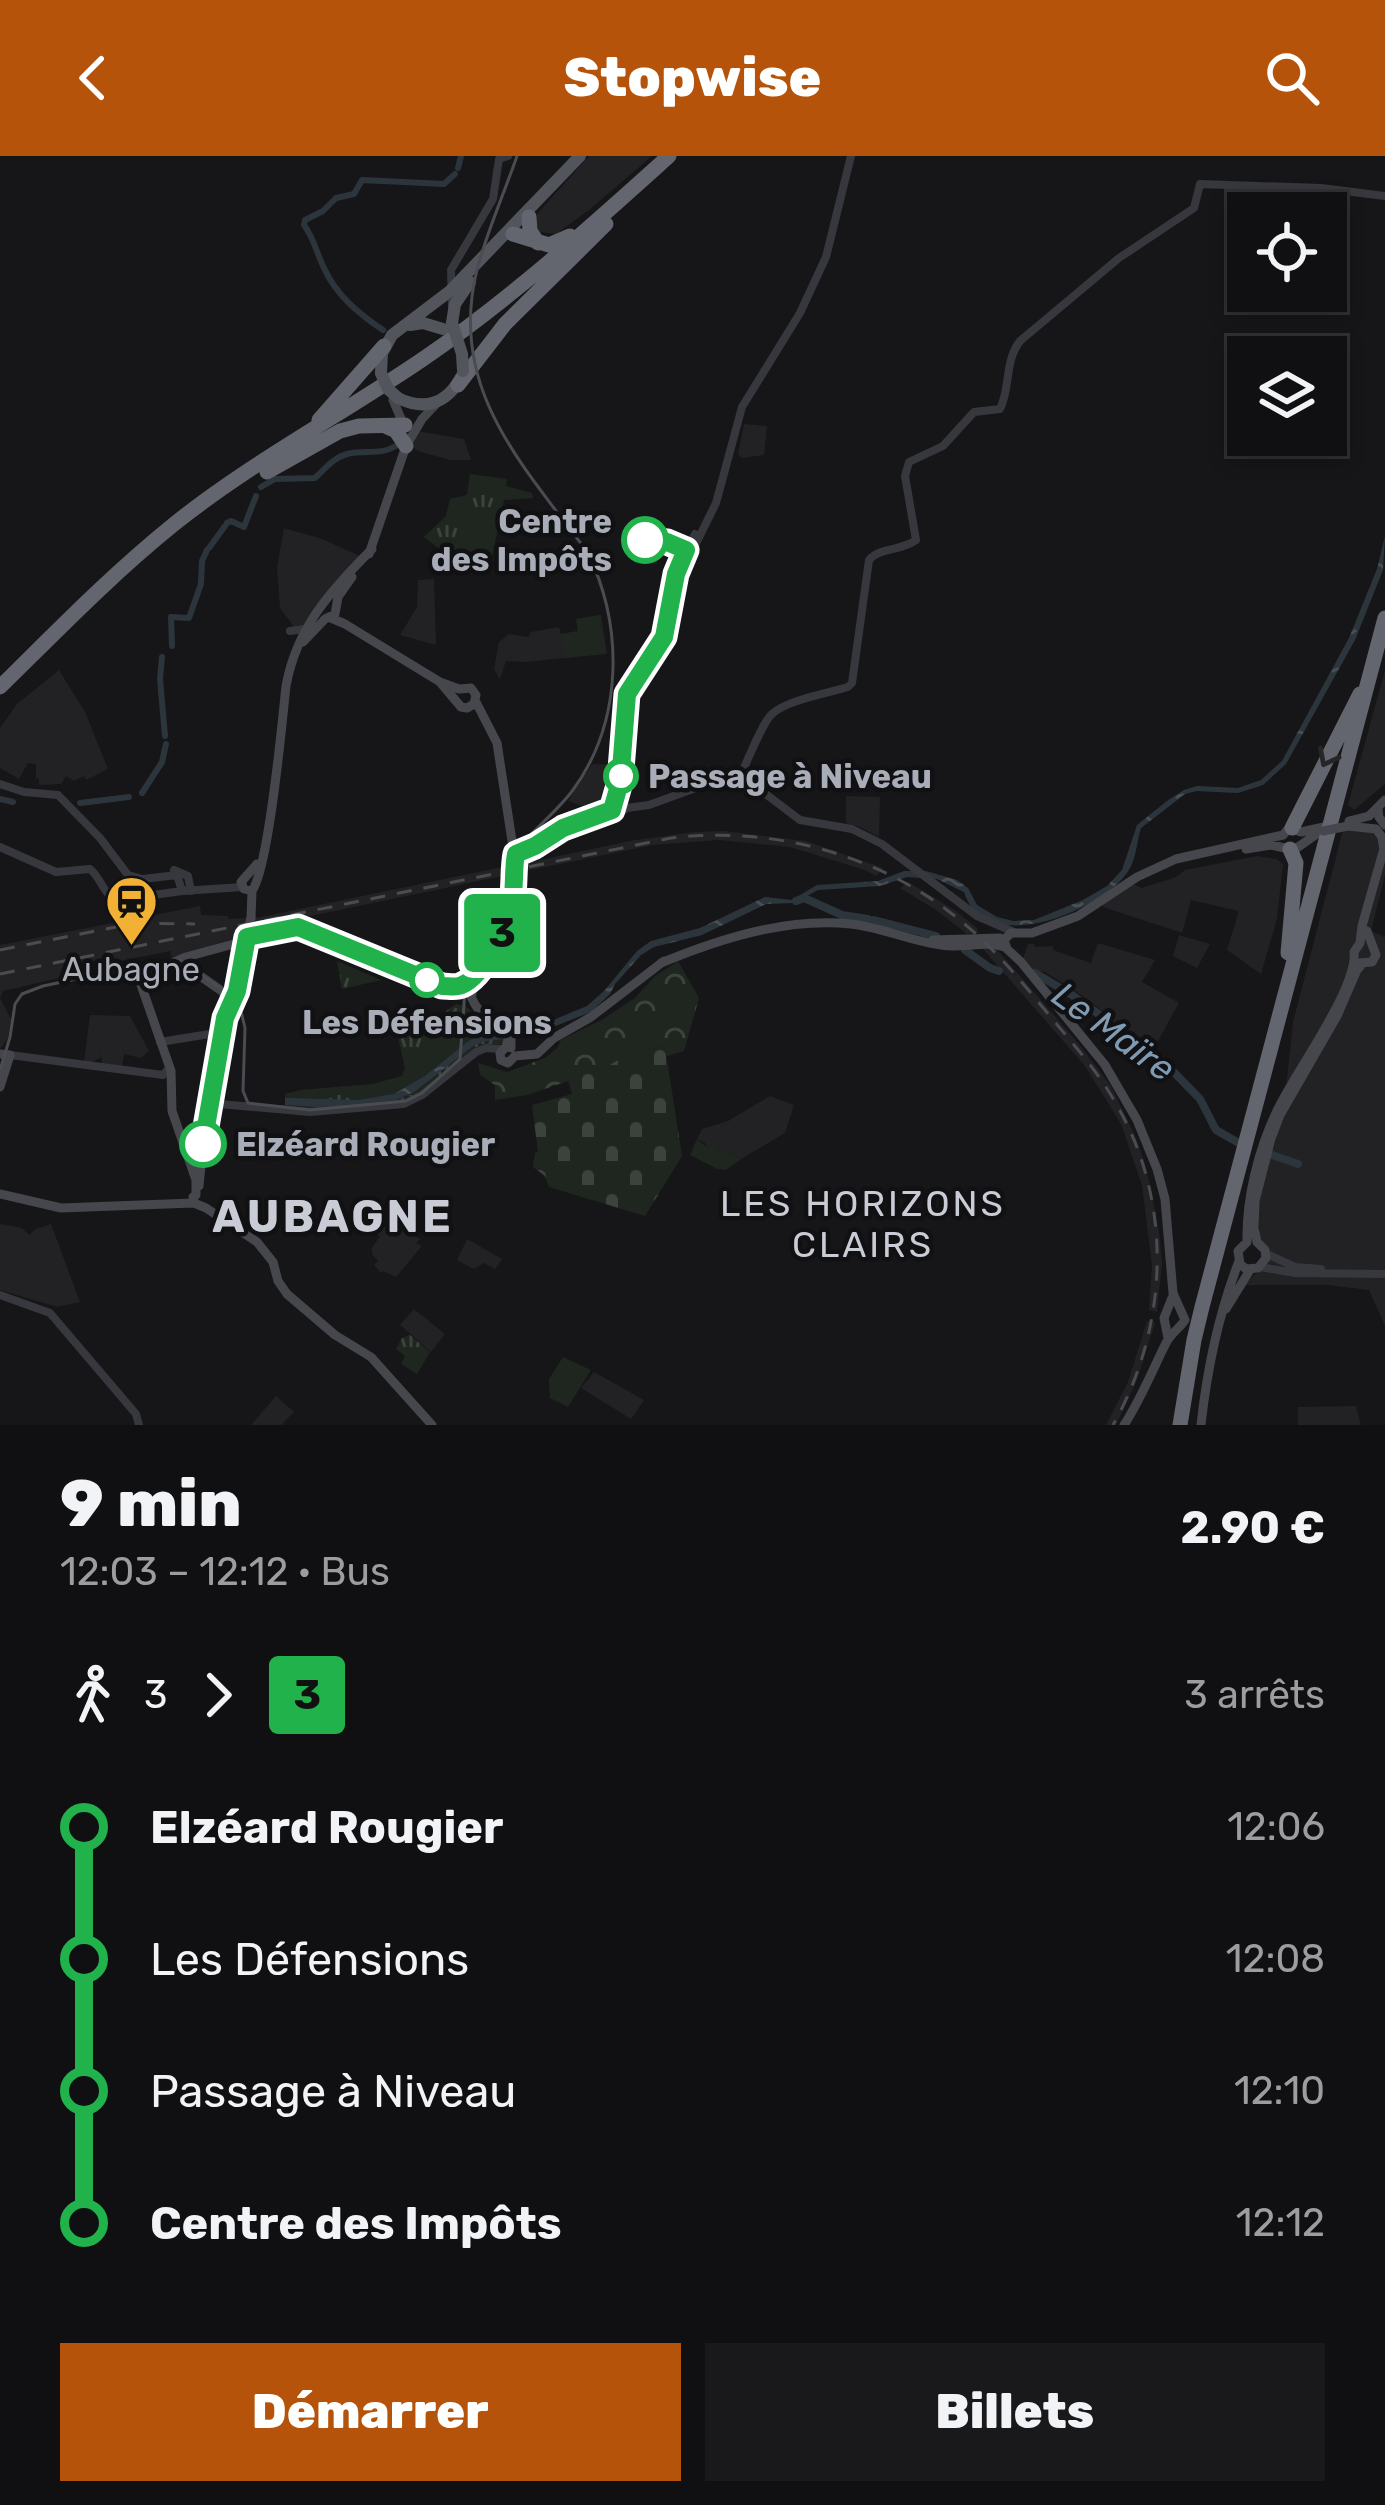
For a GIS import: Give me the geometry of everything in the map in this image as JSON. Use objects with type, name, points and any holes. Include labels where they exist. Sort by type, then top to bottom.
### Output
[{"type":"highway","points":[[463,375],[540,287],[680,156]]},
{"type":"highway","points":[[514,234],[549,245],[561,242],[665,159]]},
{"type":"highway","points":[[0,687],[112,576],[204,501],[331,421],[463,326],[665,159]]},
{"type":"highway","points":[[0,698],[118,580],[184,526],[463,326],[648,184]]},
{"type":"highway","points":[[529,218],[538,243]]},
{"type":"highway","points":[[256,468],[325,416],[385,346]]},
{"type":"highway","points":[[238,488],[340,431],[405,424]]},
{"type":"highway","points":[[378,425],[396,431],[406,446]]},
{"type":"highway","points":[[1258,1095],[1288,956],[1296,867],[1292,838],[1361,692],[1385,614]]},
{"type":"highway","points":[[1184,1425],[1194,1340],[1385,614]]},
{"type":"highway","points":[[1184,1425],[1210,1307],[1385,648]]},
{"type":"main road","points":[[406,446],[405,424],[381,373],[385,346],[508,234],[514,234],[582,156]]},
{"type":"main road","points":[[488,255],[582,156]]},
{"type":"main road","points":[[393,396],[416,405],[437,402],[446,398],[463,375],[459,296],[470,273]]},
{"type":"main road","points":[[403,327],[423,323],[463,326]]},
{"type":"main road","points":[[228,996],[237,991],[254,905],[249,883],[263,855],[286,686],[303,639],[372,549],[406,446],[437,402]]},
{"type":"main road","points":[[405,424],[422,419]]},
{"type":"main road","points":[[328,611],[457,694],[461,707],[471,705]]},
{"type":"main road","points":[[457,694],[465,687],[473,690],[471,705]]},
{"type":"main road","points":[[465,991],[512,921],[518,890],[497,743],[471,705]]},
{"type":"main road","points":[[249,928],[298,927],[465,991],[482,1019],[509,1042],[537,1054],[661,963],[699,947],[829,923],[854,924],[956,947],[1016,943],[1078,916],[1127,883],[1190,860],[1383,818]]},
{"type":"main road","points":[[1348,823],[1376,829],[1384,848],[1365,943]]},
{"type":"main road","points":[[465,991],[505,929],[516,861]]},
{"type":"main road","points":[[1365,943],[1385,861]]},
{"type":"main road","points":[[196,1165],[173,1114],[172,1077],[140,979],[241,942],[249,928]]},
{"type":"main road","points":[[920,940],[980,937],[1016,943],[1105,1065],[1138,1120],[1165,1199],[1173,1310],[1164,1318],[1170,1331]]},
{"type":"main road","points":[[1201,1425],[1231,1279],[1238,1252],[1252,1242],[1255,1201],[1280,1115],[1337,1016],[1357,970],[1355,948],[1365,943],[1375,947],[1376,958],[1369,964],[1359,962]]},
{"type":"main road","points":[[179,961],[228,996]]},
{"type":"main road","points":[[198,1200],[196,1165],[228,996]]},
{"type":"main road","points":[[0,1087],[5,1054]]},
{"type":"main road","points":[[0,1194],[68,1207],[198,1200]]},
{"type":"main road","points":[[68,1207],[198,1200],[257,1242],[273,1262],[287,1294],[334,1335],[370,1357],[431,1425]]},
{"type":"main road","points":[[1221,1319],[1266,1253],[1252,1242]]},
{"type":"main road","points":[[1239,1261],[1255,1268]]},
{"type":"main road","points":[[1124,1425],[1170,1331],[1185,1320],[1173,1310]]},
{"type":"street","points":[[626,808],[620,782],[627,694],[664,637],[674,588],[718,495],[742,407],[800,313],[826,257],[850,156]]},
{"type":"street","points":[[463,326],[449,279],[454,262],[493,199],[506,157]]},
{"type":"street","points":[[740,776],[775,711],[852,683],[868,560],[916,540],[906,468],[914,458],[939,450],[974,412],[1000,409],[1011,356],[1020,341],[1119,258],[1194,208],[1201,184],[1321,188],[1385,196]]},
{"type":"street","points":[[454,262],[458,271],[470,273]]},
{"type":"street","points":[[516,861],[563,828],[740,776],[800,820],[853,829],[879,844],[1016,943]]},
{"type":"street","points":[[0,782],[27,790],[60,791],[123,871],[143,879],[177,870],[188,876],[186,889]]},
{"type":"street","points":[[612,810],[620,782]]},
{"type":"street","points":[[0,847],[56,872],[91,869],[105,892],[117,900],[249,883]]},
{"type":"street","points":[[972,915],[984,928],[980,937]]},
{"type":"street","points":[[160,1042],[222,1032]]},
{"type":"street","points":[[210,1110],[219,1104],[310,1112],[404,1104],[476,1052],[509,1042]]},
{"type":"street","points":[[5,1054],[163,1075],[169,1068]]},
{"type":"street","points":[[1266,1253],[1295,1267],[1385,1272]]},
{"type":"street","points":[[1255,1268],[1295,1273],[1385,1272]]},
{"type":"street","points":[[0,1295],[42,1308],[62,1324],[136,1414],[139,1425]]},
{"type":"shaded area","points":[[589,156],[652,156],[556,234],[538,232],[537,214]]},
{"type":"shaded area","points":[[744,424],[767,426],[764,455],[742,458],[738,454]]},
{"type":"shaded area","points":[[417,431],[464,439],[471,460],[418,451],[411,446]]},
{"type":"shaded area","points":[[284,528],[360,556],[303,626],[294,627],[280,608],[277,567]]},
{"type":"shaded area","points":[[434,579],[436,645],[400,635],[417,607],[418,580]]},
{"type":"shaded area","points":[[601,615],[607,654],[506,661],[500,679],[494,669],[499,642],[509,634],[528,637],[531,632],[559,627],[561,634],[578,631],[576,619]]},
{"type":"shaded area","points":[[59,670],[85,712],[108,769],[86,780],[66,776],[61,784],[39,785],[36,764],[28,763],[19,779],[0,768],[0,728],[17,704]]},
{"type":"shaded area","points":[[1385,670],[1385,784],[1354,810],[1348,805]]},
{"type":"shaded area","points":[[592,764],[617,765],[609,802],[592,809],[568,801]]},
{"type":"shaded area","points":[[846,796],[880,797],[879,837],[846,823]]},
{"type":"shaded area","points":[[1343,830],[1370,830],[1385,843],[1385,875],[1371,931],[1385,937],[1385,1326],[1369,1290],[1245,1285],[1263,1270],[1269,1252],[1260,1238],[1257,1206],[1283,1115],[1293,1022]]},
{"type":"shaded area","points":[[724,831],[806,841],[883,868],[877,876],[790,847],[718,840],[653,845],[521,872],[521,864],[635,840]]},
{"type":"shaded area","points":[[1257,856],[1283,864],[1277,919],[1261,974],[1227,950],[1239,911],[1191,900],[1182,933],[1102,904],[1132,884],[1142,888],[1185,870]]},
{"type":"shaded area","points":[[512,865],[513,874],[253,928],[256,918]]},
{"type":"shaded area","points":[[908,882],[956,911],[978,933],[967,934],[900,888]]},
{"type":"shaded area","points":[[200,906],[201,915],[246,918],[237,938],[172,957],[170,951],[90,967],[3,991],[0,998],[0,945]]},
{"type":"shaded area","points":[[1179,935],[1210,944],[1197,968],[1173,956]]},
{"type":"shaded area","points":[[1098,943],[1155,960],[1142,982],[1179,1003],[1153,1050],[1080,994],[1045,972],[1031,970],[1023,959],[1028,944],[1034,944],[1053,946],[1053,950],[1091,963]]},
{"type":"shaded area","points":[[994,946],[1111,1086],[1136,1138],[1159,1231],[1162,1263],[1157,1312],[1149,1310],[1152,1265],[1142,1185],[1121,1124],[1085,1066],[983,949]]},
{"type":"shaded area","points":[[0,998],[11,1019],[8,1038],[0,1049]]},
{"type":"shaded area","points":[[90,1015],[130,1016],[149,1051],[141,1058],[124,1054],[122,1067],[102,1064],[101,1053],[100,1058],[84,1062]]},
{"type":"shaded area","points":[[770,1096],[794,1105],[785,1133],[741,1159],[697,1139],[702,1129],[728,1121]]},
{"type":"shaded area","points":[[382,1218],[420,1239],[416,1243],[422,1246],[396,1277],[381,1273],[374,1265],[378,1261],[372,1248],[380,1236]]},
{"type":"shaded area","points":[[0,1224],[22,1228],[29,1235],[51,1224],[80,1302],[57,1307],[0,1290]]},
{"type":"shaded area","points":[[467,1239],[502,1259],[495,1269],[484,1263],[474,1269],[457,1260]]},
{"type":"shaded area","points":[[414,1309],[445,1334],[431,1352],[400,1325]]},
{"type":"shaded area","points":[[1147,1321],[1155,1323],[1137,1380],[1116,1425],[1106,1425],[1128,1382]]},
{"type":"shaded area","points":[[594,1372],[644,1400],[631,1419],[581,1388]]},
{"type":"shaded area","points":[[276,1396],[294,1412],[281,1425],[251,1425]]},
{"type":"shaded area","points":[[1356,1406],[1361,1425],[1298,1425],[1298,1407]]},
{"type":"green space","points":[[470,474],[507,479],[506,486],[532,493],[533,498],[504,500],[490,566],[485,568],[464,556],[455,561],[424,537],[446,516],[450,499],[467,495]]},
{"type":"green space","points":[[599,615],[606,652],[565,658],[561,634],[578,631],[576,619]]},
{"type":"green space","points":[[337,961],[381,980],[342,989]]},
{"type":"green space","points":[[678,961],[699,998],[684,1051],[667,1056],[664,1047],[632,1052],[601,1070],[527,1095],[495,1100],[495,1085],[480,1075],[478,1063],[507,1072],[545,1058],[561,1040],[635,998],[655,976]]},
{"type":"green space","points":[[456,1004],[502,1030],[506,1038],[502,1044],[473,1049],[417,1096],[404,1100],[285,1107],[285,1094],[402,1076],[405,1068],[398,1037],[415,1033]]},
{"type":"green space","points":[[665,1047],[682,1156],[645,1216],[549,1187],[545,1176],[533,1167],[538,1152],[532,1105],[572,1094],[568,1079],[601,1070],[632,1052]]},
{"type":"green space","points":[[697,1139],[741,1159],[726,1170],[717,1169],[690,1155]]},
{"type":"green space","points":[[410,1335],[430,1352],[417,1374],[401,1364],[405,1356],[396,1349]]},
{"type":"green space","points":[[563,1357],[591,1370],[568,1407],[550,1398],[549,1379]]},
{"type":"water","points":[[1385,536],[1383,570],[1355,640],[1286,764],[1263,785],[1238,793],[1185,794],[1141,828],[1127,873],[1093,901],[1043,922],[1017,925],[994,923],[976,912],[964,892],[937,879],[907,877],[880,886],[818,890],[794,903],[766,904],[702,935],[654,947],[641,955],[591,1012],[530,1036],[473,1046],[414,1092],[396,1100],[285,1105],[285,1098],[358,1100],[394,1094],[470,1040],[529,1030],[587,1006],[651,941],[700,928],[765,897],[792,900],[817,885],[878,881],[904,871],[926,871],[957,880],[977,905],[1013,921],[1034,920],[1083,900],[1122,870],[1137,825],[1167,801],[1197,786],[1238,788],[1261,780],[1282,761],[1349,638]]},
{"type":"waterway","points":[[458,168],[461,156]]},
{"type":"waterway","points":[[383,330],[335,287],[305,220],[336,198],[354,194],[362,180],[444,184],[455,174]]},
{"type":"waterway","points":[[261,487],[275,479],[315,478],[342,456],[396,446]]},
{"type":"waterway","points":[[227,523],[244,527],[256,496]]},
{"type":"waterway","points":[[209,548],[225,526]]},
{"type":"waterway","points":[[172,646],[171,617],[189,618],[207,550]]},
{"type":"waterway","points":[[162,657],[165,736]]},
{"type":"waterway","points":[[142,793],[162,762],[166,744]]},
{"type":"waterway","points":[[80,803],[129,797]]},
{"type":"waterway","points":[[0,799],[13,802]]},
{"type":"waterway","name":"Le Maïre","points":[[796,901],[804,898],[842,915],[868,919]]},
{"type":"waterway","name":"Le Maïre","points":[[874,920],[936,936]]},
{"type":"waterway","name":"Le Maïre","points":[[965,950],[999,971]]},
{"type":"waterway","name":"Le Maïre","points":[[1035,973],[1161,1059],[1200,1099],[1216,1130],[1237,1142]]},
{"type":"waterway","name":"Le Maïre","points":[[1272,1155],[1298,1164]]},
{"type":"tram line","points":[[111,974],[180,960],[223,990],[241,1011],[245,1028],[243,1091],[248,1103],[310,1110],[406,1101],[460,1059],[465,990],[508,928],[516,893],[517,851],[573,790],[589,763],[602,734],[613,674],[608,612],[588,553],[497,424],[473,352],[471,313],[477,270],[517,156]]},
{"type":"tram line","points":[[0,1070],[15,1004],[22,994],[125,969]]},
{"type":"railway","points":[[0,974],[671,838],[748,836],[787,841],[861,862],[930,898],[996,954],[1092,1068],[1134,1140],[1155,1222],[1154,1305],[1132,1387],[1113,1425]]},
{"type":"railway","points":[[0,950],[136,923],[195,924]]},
{"type":"bus line","name":"3","points":[[203,1144],[225,1018],[237,991],[247,937],[298,927],[442,986],[460,986],[487,959],[505,929],[513,899],[514,856],[563,828],[612,810],[620,782],[627,694],[668,628],[673,585],[686,550],[645,540]]},
{"type":"place","name":"Centre des Impôts","points":[[645,540]]},
{"type":"place","name":"Passage à Niveau","points":[[621,776]]},
{"type":"place","name":"Aubagne","points":[[131,948]]},
{"type":"place","name":"Les Défensions","points":[[427,980]]},
{"type":"place","name":"Elzéard Rougier","points":[[203,1144]]},
{"type":"district","name":"AUBAGNE","points":[[333,1216]]},
{"type":"district","name":"LES HORIZONS CLAIRS","points":[[863,1224]]}]
